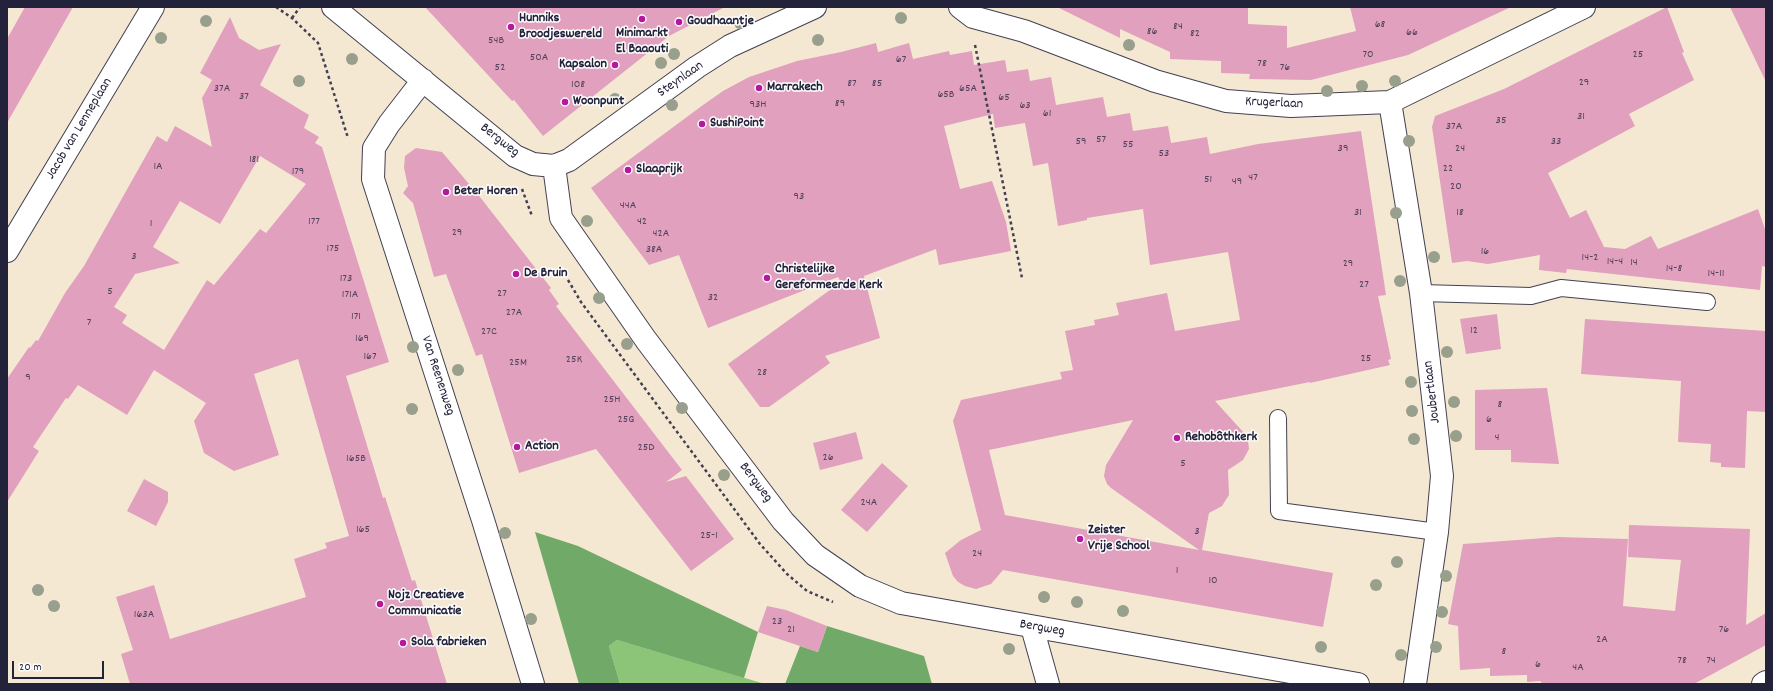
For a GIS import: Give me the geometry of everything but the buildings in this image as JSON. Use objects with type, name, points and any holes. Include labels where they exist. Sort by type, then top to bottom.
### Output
[{"type":"street","name":"Jacob van Lenneplaan","points":[[7,251],[152,7]]},
{"type":"street","name":"Bergweg","points":[[333,7],[515,156],[533,164],[554,166],[561,218],[646,340],[783,521],[815,555],[860,586],[901,602],[1032,627],[1358,684]]},
{"type":"street","name":"Steynlaan","points":[[554,166],[569,160],[697,67],[730,46],[815,7]]},
{"type":"street","name":"Krugerlaan","points":[[966,12],[1024,31],[1155,81],[1226,101],[1291,106],[1390,102],[1584,7]]},
{"type":"street","name":"Van Reenenweg","points":[[423,80],[389,124],[374,148],[373,179],[484,520],[533,684]]},
{"type":"street","name":"Joubertlaan","points":[[1390,102],[1421,293],[1442,476],[1437,532],[1415,684]]},
{"type":"street","points":[[1032,627],[1048,684]]},
{"type":"lane","points":[[1421,293],[1531,296],[1561,288],[1707,302]]},
{"type":"lane","points":[[1278,418],[1279,511],[1437,532]]},
{"type":"path","points":[[276,7],[292,18],[318,43],[350,143]]},
{"type":"path","points":[[292,18],[300,7]]},
{"type":"path","points":[[966,12],[975,42],[1022,278]]},
{"type":"green space","points":[[535,532],[578,546],[758,632],[744,678],[617,640],[609,646],[620,684],[579,684]]},
{"type":"green space","points":[[827,626],[924,656],[932,684],[785,684],[800,646],[818,652]]},
{"type":"green space","points":[[617,640],[765,684],[620,684],[609,646]]},
{"type":"place","name":"Minimarkt El Baaouti","points":[[642,19]]},
{"type":"place","name":"Goudhaantje","points":[[679,22]]},
{"type":"place","name":"Hunniks Broodjeswereld","points":[[511,27]]},
{"type":"place","name":"Kapsalon","points":[[615,65]]},
{"type":"place","name":"Marrakech","points":[[759,88]]},
{"type":"place","name":"Woonpunt","points":[[565,102]]},
{"type":"place","name":"SushiPoint","points":[[702,124]]},
{"type":"place","name":"Slaaprijk","points":[[628,170]]},
{"type":"place","name":"Beter Horen","points":[[446,192]]},
{"type":"place","name":"De Bruin","points":[[516,274]]},
{"type":"place","name":"Christelijke Gereformeerde Kerk","points":[[767,278]]},
{"type":"place","name":"Rehobôthkerk","points":[[1177,438]]},
{"type":"place","name":"Action","points":[[517,447]]},
{"type":"place","name":"Zeister Vrije School","points":[[1080,539]]},
{"type":"place","name":"Nojz Creatieve Communicatie","points":[[380,604]]},
{"type":"place","name":"Sola fabrieken","points":[[403,643]]}]
